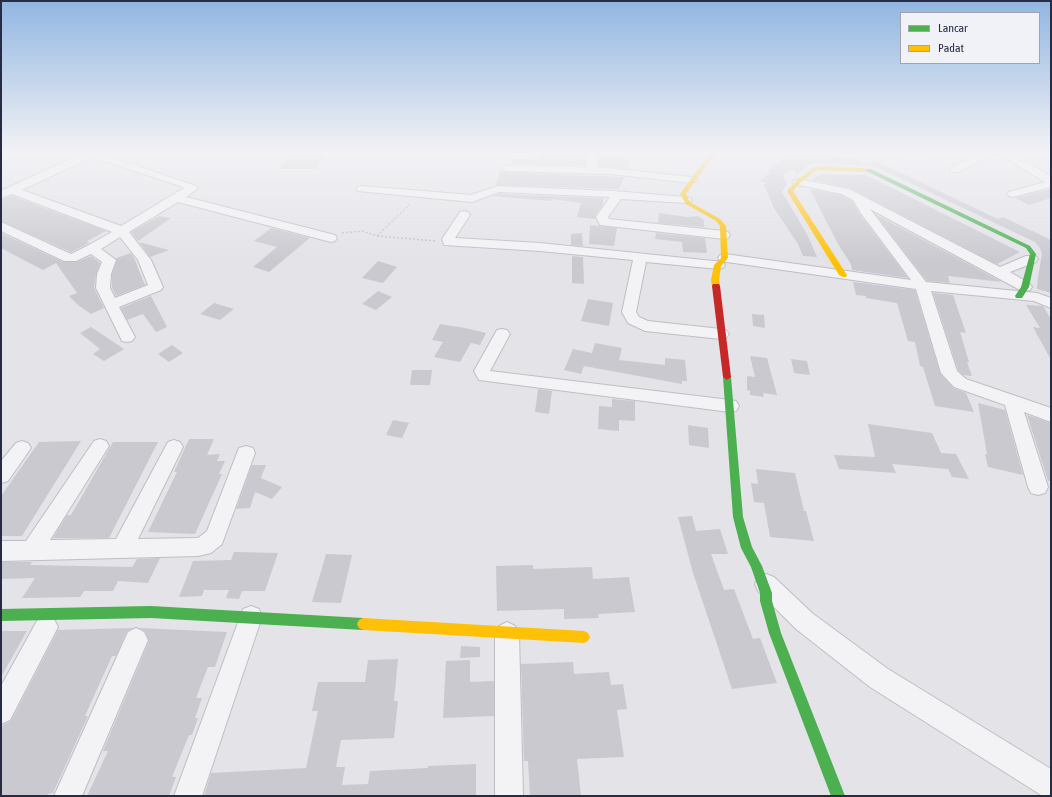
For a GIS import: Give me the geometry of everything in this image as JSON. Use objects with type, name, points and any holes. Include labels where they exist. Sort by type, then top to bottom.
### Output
[{"type":"street","points":[[7,193],[17,188]]},
{"type":"street","points":[[1,226],[69,258],[76,257],[92,249],[189,191],[191,188]]},
{"type":"street","points":[[363,188],[368,190],[472,199],[498,189],[557,191],[686,200]]},
{"type":"street","points":[[686,188],[683,193],[686,200],[718,220],[722,226],[724,235],[721,261],[715,280],[730,406],[738,517],[746,548],[766,593],[766,601],[775,633],[838,796]]},
{"type":"street","points":[[792,188],[791,193],[843,275]]},
{"type":"street","points":[[835,188],[858,198],[999,272],[1022,291],[1051,304]]},
{"type":"street","points":[[906,188],[1028,247],[1033,252],[1022,291]]},
{"type":"street","points":[[1013,194],[1035,188]]},
{"type":"street","points":[[7,193],[122,231],[144,260],[156,287],[111,305]]},
{"type":"street","points":[[616,195],[602,217],[604,222],[724,235]]},
{"type":"street","points":[[177,198],[331,238]]},
{"type":"street","points":[[858,198],[864,209],[922,286],[949,373],[960,382],[1051,415]]},
{"type":"street","points":[[464,215],[448,239],[448,242],[540,247],[640,257],[721,261],[922,286],[1022,291]]},
{"type":"street","points":[[92,249],[109,261],[105,272],[103,285],[104,291],[126,338]]},
{"type":"street","points":[[640,257],[629,312],[633,320],[645,326],[721,334]]},
{"type":"street","points":[[999,272],[1031,258]]},
{"type":"street","points":[[502,334],[482,371],[482,374],[485,376],[730,406]]},
{"type":"street","points":[[1013,402],[1038,487]]},
{"type":"street","points":[[32,550],[100,446]]},
{"type":"street","points":[[122,549],[174,447]]},
{"type":"street","points":[[1,475],[22,448]]},
{"type":"street","points":[[1,551],[198,547],[208,544],[215,537],[246,453]]},
{"type":"street","points":[[761,579],[783,603],[804,621],[879,678],[958,730],[1051,785]]},
{"type":"street","points":[[1,615],[151,612],[507,634],[584,637]]},
{"type":"street","points":[[188,796],[251,617]]},
{"type":"street","points":[[1,711],[46,627]]},
{"type":"street","points":[[507,634],[509,796]]},
{"type":"street","points":[[68,796],[136,640]]},
{"type":"path","points":[[377,236],[419,195]]},
{"type":"path","points":[[331,238],[341,233],[362,231],[377,236],[448,242]]},
{"type":"building","points":[[594,188],[619,188],[619,189]]},
{"type":"building","points":[[765,188],[784,188],[782,192],[807,234],[817,257],[803,256],[798,244],[774,208]]},
{"type":"building","points":[[850,188],[892,188],[1020,252],[997,264]]},
{"type":"building","points":[[921,188],[933,188],[998,219],[1003,217],[1051,240],[1051,293],[1037,289],[1042,254],[1040,248],[1035,242]]},
{"type":"building","points":[[810,189],[841,195],[852,201],[859,213],[908,278],[852,270],[851,264],[838,244]]},
{"type":"building","points":[[1051,189],[1051,198],[1029,205],[1015,198]]},
{"type":"building","points":[[499,194],[604,198],[602,206],[595,216],[595,219],[577,217],[581,203],[552,199],[551,201],[492,196]]},
{"type":"building","points":[[12,196],[106,231],[87,241],[89,243],[71,252],[1,221],[1,199]]},
{"type":"building","points":[[659,213],[687,217],[698,216],[704,220],[704,227],[658,223]]},
{"type":"building","points":[[875,214],[1002,282],[948,276],[950,283],[927,281]]},
{"type":"building","points":[[159,216],[171,218],[138,241],[131,232]]},
{"type":"building","points":[[590,225],[617,228],[614,246],[589,244]]},
{"type":"building","points":[[271,228],[310,238],[269,272],[253,267],[277,247],[254,241]]},
{"type":"building","points":[[1,233],[63,262],[77,262],[91,256],[100,263],[96,274],[94,288],[104,308],[91,314],[78,305],[69,296],[77,293],[56,263],[43,270],[1,248]]},
{"type":"building","points":[[582,233],[583,246],[571,245],[571,234]]},
{"type":"building","points":[[656,233],[705,238],[707,253],[683,252],[682,242],[655,239]]},
{"type":"building","points":[[139,242],[169,250],[150,257]]},
{"type":"building","points":[[131,253],[145,285],[116,296],[112,288],[112,274],[117,260],[116,258]]},
{"type":"building","points":[[572,256],[583,257],[584,284],[572,283]]},
{"type":"building","points":[[378,261],[397,267],[383,283],[362,278]]},
{"type":"building","points":[[853,282],[915,290],[940,373],[953,388],[966,393],[974,412],[935,406],[923,367],[920,366],[915,342],[908,341],[897,303],[856,295]]},
{"type":"building","points":[[378,291],[392,297],[376,310],[362,304]]},
{"type":"building","points":[[933,293],[953,295],[966,333],[960,332],[972,376],[963,375],[958,370]]},
{"type":"building","points":[[151,296],[167,327],[156,332],[143,314],[127,320],[121,308]]},
{"type":"building","points":[[588,299],[613,303],[609,326],[581,321]]},
{"type":"building","points":[[214,303],[234,309],[220,320],[200,314]]},
{"type":"building","points":[[1026,305],[1043,306],[1051,319],[1051,360],[1033,327],[1040,328]]},
{"type":"building","points":[[752,314],[764,315],[765,328],[753,326]]},
{"type":"building","points":[[440,324],[486,333],[480,345],[471,343],[460,362],[434,357],[443,342],[432,340]]},
{"type":"building","points":[[91,327],[124,349],[104,361],[93,354],[100,349],[80,333]]},
{"type":"building","points":[[595,343],[622,348],[619,360],[665,365],[665,358],[685,360],[687,381],[682,381],[682,384],[584,366],[581,374],[564,370],[573,349],[592,353]]},
{"type":"building","points":[[172,345],[183,353],[169,362],[158,354]]},
{"type":"building","points":[[750,356],[767,358],[777,395],[763,393],[764,397],[750,395],[750,391],[747,390],[747,376],[755,377]]},
{"type":"building","points":[[791,359],[807,361],[810,375],[794,373]]},
{"type":"building","points":[[412,370],[432,370],[430,385],[410,385]]},
{"type":"building","points":[[538,389],[552,391],[549,414],[535,412]]},
{"type":"building","points":[[612,399],[635,401],[635,421],[619,420],[619,431],[598,429],[599,406],[612,407]]},
{"type":"building","points":[[978,403],[1005,410],[1023,475],[988,467]]},
{"type":"building","points":[[1027,415],[1051,423],[1051,481],[1048,481]]},
{"type":"building","points":[[393,420],[409,423],[402,438],[386,435]]},
{"type":"building","points":[[868,424],[932,433],[941,453],[956,454],[969,479],[952,477],[948,469],[892,464],[896,473],[839,469],[834,455],[875,457]]},
{"type":"building","points":[[688,425],[708,428],[709,448],[689,445]]},
{"type":"building","points":[[189,439],[214,439],[207,455],[220,454],[217,461],[225,461],[219,474],[222,474],[195,534],[148,532],[177,472],[174,472]]},
{"type":"building","points":[[81,441],[22,536],[1,536],[1,496],[39,442]]},
{"type":"building","points":[[113,442],[158,442],[109,538],[53,538],[67,515],[71,515]]},
{"type":"building","points":[[252,465],[266,465],[261,478],[282,487],[272,499],[255,492],[250,508],[236,509]]},
{"type":"building","points":[[756,469],[795,473],[804,511],[806,511],[814,541],[770,537],[764,503],[754,502],[751,483],[758,484]]},
{"type":"building","points":[[692,516],[696,531],[720,529],[728,554],[711,554],[724,590],[734,589],[753,639],[760,638],[777,683],[732,689],[693,573],[678,517]]},
{"type":"building","points":[[234,552],[278,553],[265,591],[242,591],[239,599],[226,598],[229,590],[204,590],[202,596],[179,597],[193,561],[231,560]]},
{"type":"building","points":[[326,554],[352,555],[341,603],[312,602]]},
{"type":"building","points":[[160,558],[148,583],[118,581],[113,591],[84,591],[80,597],[22,598],[35,578],[1,579],[1,562],[32,562],[30,565],[132,567],[137,559]]},
{"type":"building","points":[[533,565],[533,569],[592,567],[593,579],[629,577],[635,612],[598,614],[599,618],[564,619],[564,609],[497,611],[496,566]]},
{"type":"building","points":[[133,628],[127,631],[116,656],[112,656],[85,716],[88,716],[53,793],[48,794],[47,796],[1,796],[1,729],[3,725],[11,721],[58,630]]},
{"type":"building","points":[[139,628],[227,632],[215,667],[208,667],[196,698],[202,698],[195,718],[198,718],[192,735],[189,735],[172,777],[176,777],[169,796],[87,796],[108,751],[103,751],[149,641],[145,631]]},
{"type":"building","points":[[1,631],[27,631],[1,677]]},
{"type":"building","points":[[461,646],[480,647],[480,657],[460,658]]},
{"type":"building","points":[[398,659],[394,701],[398,701],[394,738],[341,740],[336,767],[345,767],[342,785],[368,784],[370,771],[476,764],[476,796],[204,796],[211,773],[306,768],[318,711],[312,711],[318,682],[365,682],[368,660]]},
{"type":"building","points":[[470,660],[470,682],[494,681],[494,716],[443,718],[446,661]]},
{"type":"building","points":[[573,662],[574,674],[609,672],[611,685],[623,684],[627,709],[617,710],[624,757],[577,759],[581,796],[530,796],[528,761],[524,761],[521,664]]},
{"type":"traffic: fast","points":[[907,188],[1028,247],[1033,254],[1025,287],[1019,296]]},
{"type":"traffic: fast","points":[[727,377],[738,517],[747,548],[756,566],[766,593],[766,601],[775,633],[838,796]]},
{"type":"traffic: fast","points":[[1,615],[151,612],[363,624]]},
{"type":"traffic: slow","points":[[687,188],[683,194],[688,203],[718,220],[723,226],[725,258],[718,265],[715,280],[716,286]]},
{"type":"traffic: slow","points":[[792,188],[790,191],[843,275]]},
{"type":"traffic: slow","points":[[363,624],[584,637]]},
{"type":"traffic: jam","points":[[716,286],[727,377]]}]
